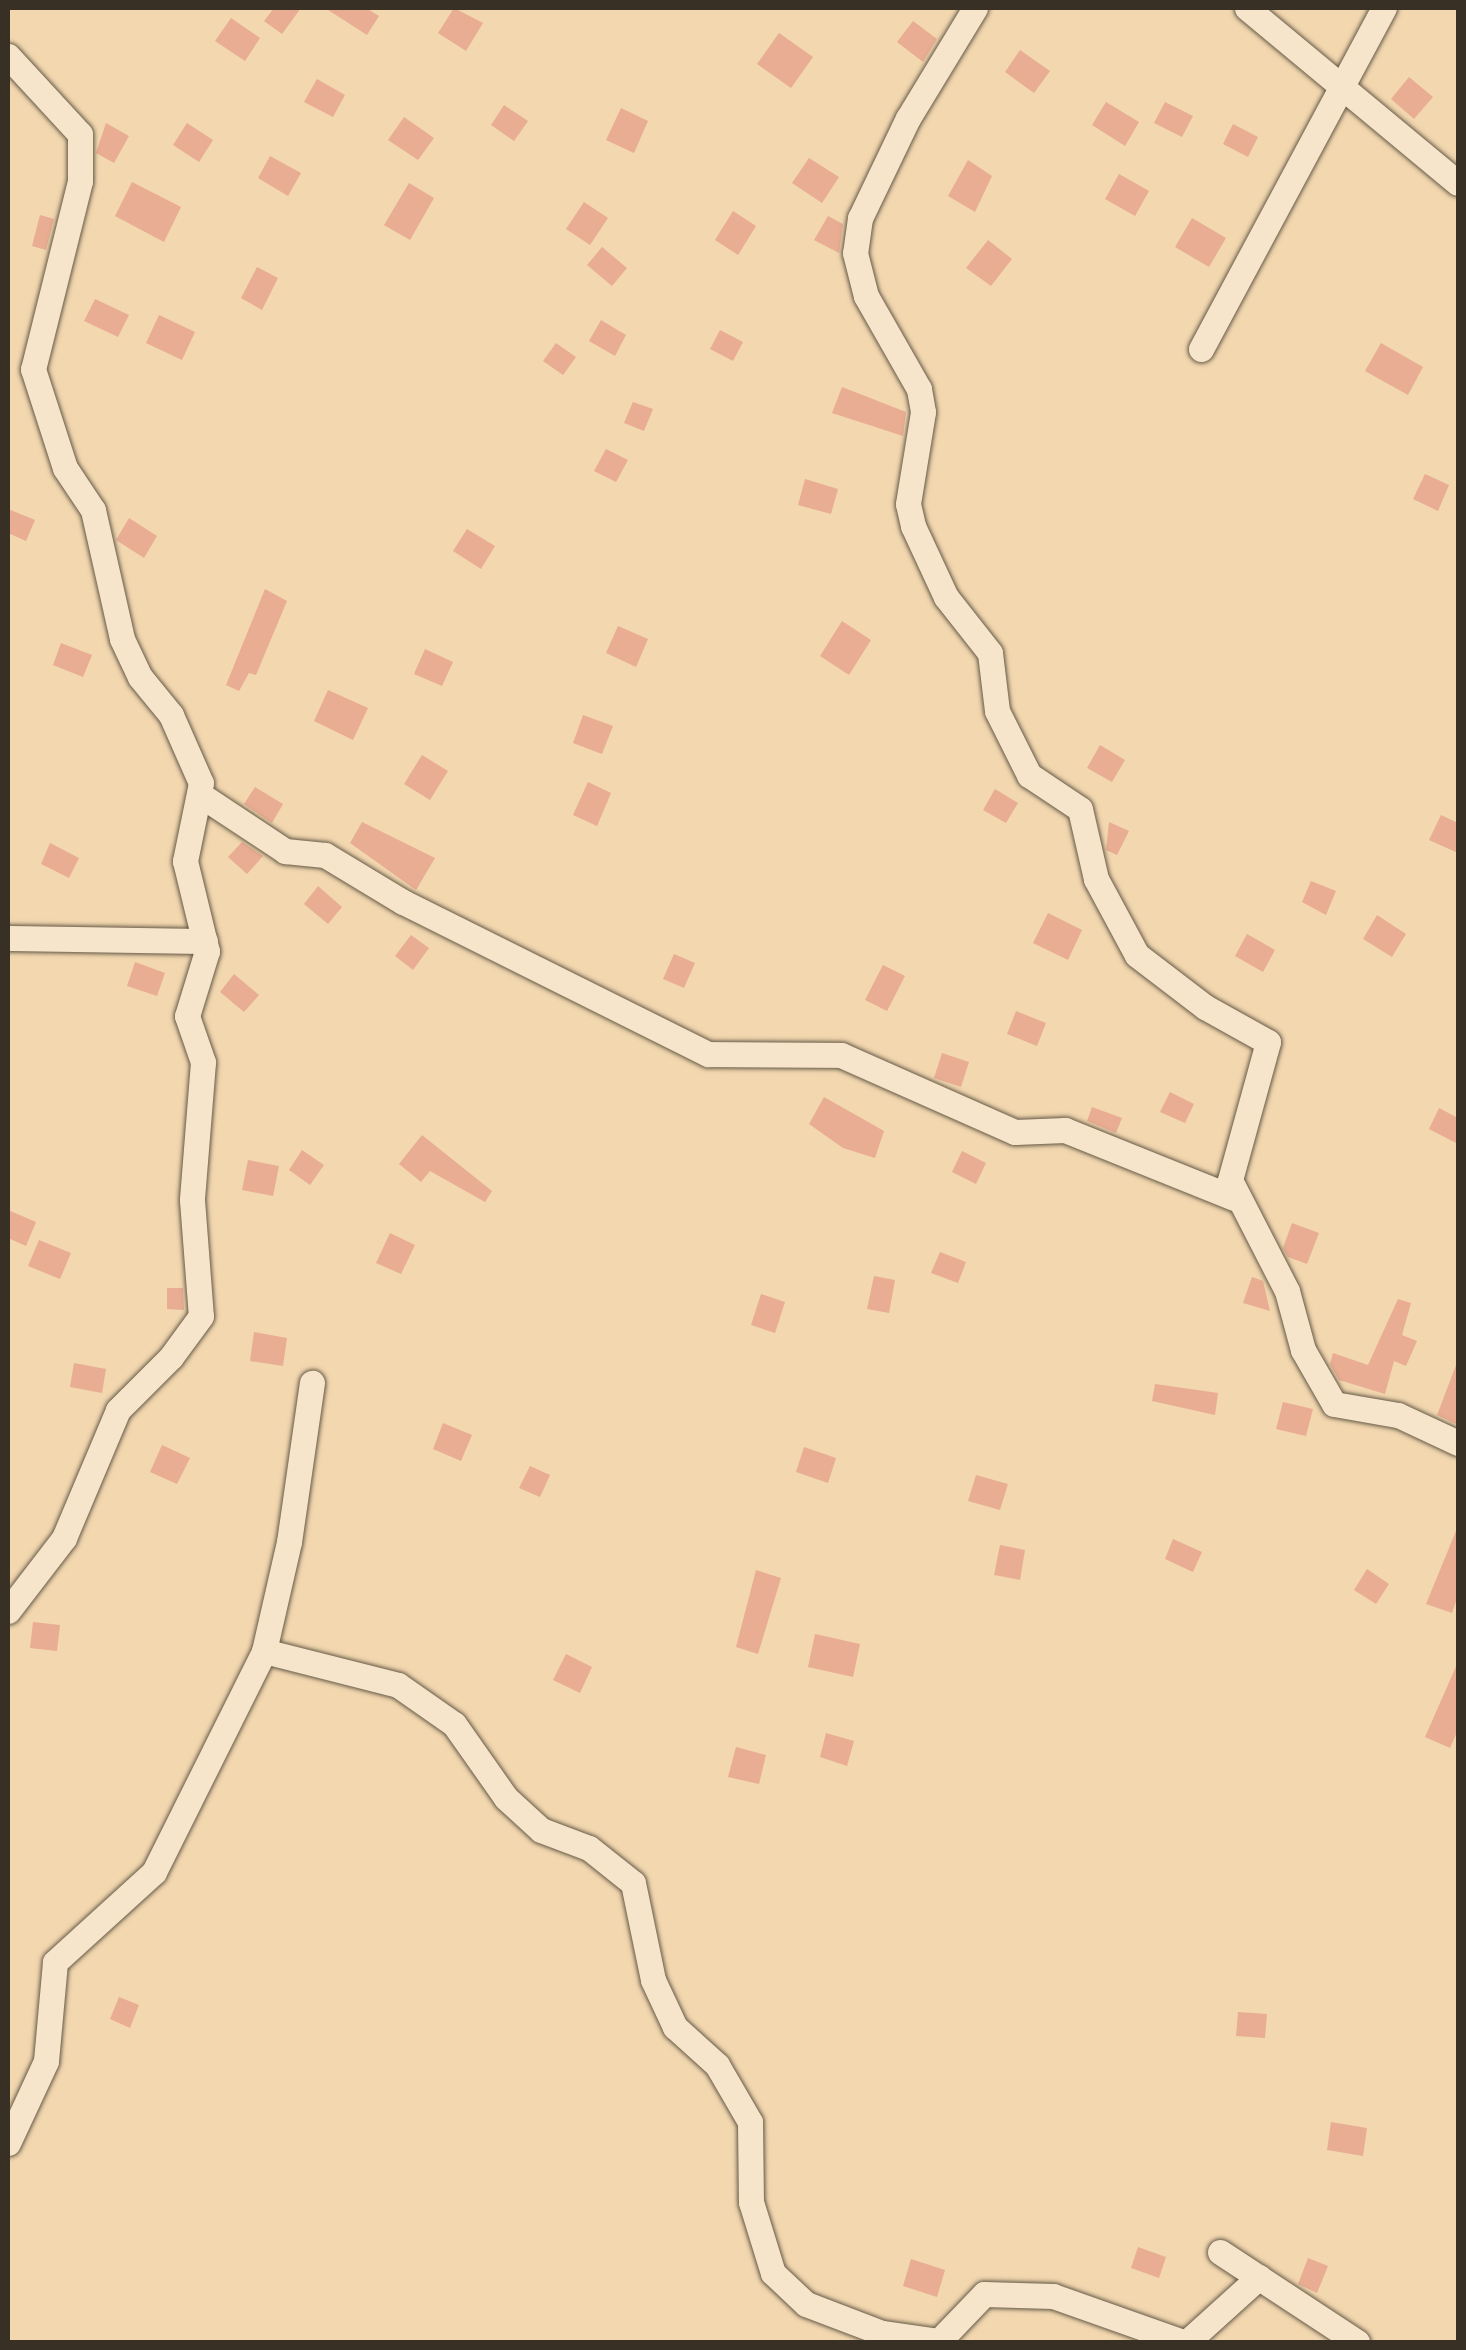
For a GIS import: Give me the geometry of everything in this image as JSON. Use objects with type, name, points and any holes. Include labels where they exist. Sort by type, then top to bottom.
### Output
[{"type":"street","points":[[975,8],[900,134],[860,218],[855,254],[866,296],[919,390],[924,412],[908,504],[946,597],[990,652],[997,711],[1029,774],[1080,809],[1096,879],[1129,944],[1181,990],[1268,1042],[1241,1127],[1230,1180],[1234,1198],[1286,1290],[1303,1350],[1334,1404],[1398,1416],[1458,1443]]},
{"type":"street","points":[[1247,8],[1347,87],[1458,183]]},
{"type":"street","points":[[1200,349],[1293,168],[1347,87],[1384,8]]},
{"type":"street","points":[[8,56],[80,134],[80,181],[33,369],[65,468],[93,510],[122,639],[140,677],[171,715],[202,796],[185,861],[204,941],[188,1016],[204,1062],[192,1200],[200,1316],[172,1357],[118,1410],[64,1538],[8,1611]]},
{"type":"street","points":[[202,796],[286,851],[325,855],[403,902],[708,1054],[841,1054],[1015,1132],[1065,1130],[1234,1198]]},
{"type":"street","points":[[8,938],[204,941]]},
{"type":"street","points":[[8,2143],[46,2061],[56,1962],[154,1872],[264,1651],[289,1542],[312,1383]]},
{"type":"street","points":[[264,1651],[398,1685],[454,1724],[506,1798],[541,1830],[589,1848],[633,1883],[653,1980],[674,2027],[717,2065],[750,2122],[751,2202],[774,2272],[806,2304],[882,2334],[939,2341],[984,2294],[1053,2296],[1185,2342],[1259,2278]]},
{"type":"street","points":[[1220,2252],[1357,2342]]},
{"type":"building","points":[[274,8],[301,8],[282,34],[264,21]]},
{"type":"building","points":[[325,8],[366,8],[379,16],[367,35]]},
{"type":"building","points":[[454,8],[483,23],[466,51],[438,33]]},
{"type":"building","points":[[231,18],[260,38],[245,61],[215,41]]},
{"type":"building","points":[[913,21],[937,39],[923,62],[897,42]]},
{"type":"building","points":[[779,33],[813,57],[791,88],[757,64]]},
{"type":"building","points":[[1020,50],[1050,71],[1034,93],[1005,72]]},
{"type":"building","points":[[1409,77],[1433,97],[1414,119],[1391,99]]},
{"type":"building","points":[[317,79],[345,95],[333,117],[304,102]]},
{"type":"building","points":[[1106,102],[1139,122],[1125,146],[1092,125]]},
{"type":"building","points":[[1165,102],[1193,116],[1182,137],[1154,123]]},
{"type":"building","points":[[504,105],[528,121],[514,141],[491,125]]},
{"type":"building","points":[[621,108],[648,121],[634,153],[606,140]]},
{"type":"building","points":[[404,117],[434,138],[418,160],[388,140]]},
{"type":"building","points":[[106,123],[129,136],[114,163],[96,153]]},
{"type":"building","points":[[187,123],[213,140],[199,162],[173,145]]},
{"type":"building","points":[[1233,124],[1258,137],[1248,157],[1223,144]]},
{"type":"building","points":[[270,156],[301,173],[288,196],[258,178]]},
{"type":"building","points":[[809,158],[839,177],[822,203],[792,183]]},
{"type":"building","points":[[968,160],[992,176],[975,212],[948,196]]},
{"type":"building","points":[[1119,174],[1149,191],[1135,216],[1105,199]]},
{"type":"building","points":[[132,182],[181,207],[164,242],[115,216]]},
{"type":"building","points":[[409,183],[434,198],[410,240],[384,225]]},
{"type":"building","points":[[584,202],[608,218],[590,245],[566,229]]},
{"type":"building","points":[[733,211],[756,226],[738,255],[715,240]]},
{"type":"building","points":[[40,215],[54,219],[46,250],[32,246]]},
{"type":"building","points":[[828,216],[843,224],[839,253],[814,240]]},
{"type":"building","points":[[1192,218],[1226,238],[1209,267],[1175,247]]},
{"type":"building","points":[[988,240],[1012,259],[991,286],[966,268]]},
{"type":"building","points":[[602,247],[627,268],[612,286],[587,265]]},
{"type":"building","points":[[257,267],[278,278],[262,310],[241,298]]},
{"type":"building","points":[[95,299],[129,315],[118,337],[84,321]]},
{"type":"building","points":[[159,315],[195,332],[182,360],[146,343]]},
{"type":"building","points":[[601,320],[626,335],[615,356],[589,341]]},
{"type":"building","points":[[720,330],[743,342],[733,361],[710,349]]},
{"type":"building","points":[[556,343],[576,357],[563,375],[543,361]]},
{"type":"building","points":[[1381,343],[1423,367],[1408,395],[1365,371]]},
{"type":"building","points":[[842,387],[906,412],[903,436],[832,413]]},
{"type":"building","points":[[633,402],[653,409],[644,431],[624,423]]},
{"type":"building","points":[[606,449],[628,460],[616,482],[594,471]]},
{"type":"building","points":[[1425,474],[1449,485],[1438,511],[1413,499]]},
{"type":"building","points":[[805,479],[838,489],[831,514],[798,505]]},
{"type":"building","points":[[8,509],[35,520],[26,541],[8,533]]},
{"type":"building","points":[[129,518],[157,536],[144,558],[116,540]]},
{"type":"building","points":[[467,529],[495,546],[481,569],[453,551]]},
{"type":"building","points":[[265,589],[287,601],[256,675],[249,673],[239,691],[226,685]]},
{"type":"building","points":[[842,621],[871,640],[849,675],[820,656]]},
{"type":"building","points":[[618,626],[648,639],[636,667],[606,653]]},
{"type":"building","points":[[61,643],[92,655],[83,677],[53,665]]},
{"type":"building","points":[[425,649],[453,662],[442,686],[414,674]]},
{"type":"building","points":[[328,690],[368,708],[353,740],[314,721]]},
{"type":"building","points":[[583,715],[613,726],[602,754],[573,743]]},
{"type":"building","points":[[1100,745],[1125,760],[1112,782],[1087,768]]},
{"type":"building","points":[[422,755],[448,771],[430,800],[404,784]]},
{"type":"building","points":[[588,782],[611,793],[597,826],[573,815]]},
{"type":"building","points":[[255,787],[283,804],[272,823],[244,804]]},
{"type":"building","points":[[995,789],[1018,803],[1006,823],[983,810]]},
{"type":"building","points":[[1441,815],[1458,823],[1458,853],[1429,840]]},
{"type":"building","points":[[362,822],[435,858],[416,890],[350,843]]},
{"type":"building","points":[[1109,822],[1129,831],[1117,855],[1106,850]]},
{"type":"building","points":[[242,842],[263,856],[247,874],[228,857]]},
{"type":"building","points":[[50,843],[79,858],[69,878],[41,864]]},
{"type":"building","points":[[1311,881],[1336,891],[1326,915],[1302,902]]},
{"type":"building","points":[[318,886],[342,907],[328,924],[304,904]]},
{"type":"building","points":[[1048,913],[1082,930],[1068,960],[1033,943]]},
{"type":"building","points":[[1377,915],[1406,934],[1392,957],[1363,939]]},
{"type":"building","points":[[1247,934],[1275,950],[1263,972],[1235,956]]},
{"type":"building","points":[[411,935],[429,948],[413,970],[395,956]]},
{"type":"building","points":[[674,954],[695,963],[684,988],[663,979]]},
{"type":"building","points":[[135,962],[165,973],[157,996],[127,986]]},
{"type":"building","points":[[883,965],[905,976],[887,1011],[865,1000]]},
{"type":"building","points":[[234,974],[259,995],[244,1012],[220,992]]},
{"type":"building","points":[[1016,1011],[1046,1023],[1037,1046],[1007,1034]]},
{"type":"building","points":[[942,1053],[969,1062],[961,1087],[934,1078]]},
{"type":"building","points":[[1170,1092],[1194,1104],[1185,1123],[1160,1112]]},
{"type":"building","points":[[824,1097],[884,1131],[875,1158],[843,1148],[809,1124]]},
{"type":"building","points":[[1092,1107],[1122,1118],[1116,1133],[1087,1121]]},
{"type":"building","points":[[1439,1108],[1458,1118],[1458,1144],[1429,1129]]},
{"type":"building","points":[[422,1135],[492,1191],[485,1202],[430,1171],[421,1182],[399,1164]]},
{"type":"building","points":[[302,1150],[324,1165],[310,1185],[289,1170]]},
{"type":"building","points":[[962,1151],[986,1163],[976,1184],[952,1172]]},
{"type":"building","points":[[248,1160],[279,1166],[273,1196],[242,1190]]},
{"type":"building","points":[[8,1210],[36,1222],[26,1246],[8,1238]]},
{"type":"building","points":[[1292,1223],[1319,1233],[1307,1264],[1288,1257],[1283,1248]]},
{"type":"building","points":[[390,1233],[415,1245],[401,1274],[376,1263]]},
{"type":"building","points":[[39,1240],[71,1253],[60,1279],[28,1266]]},
{"type":"building","points":[[940,1252],[966,1262],[958,1283],[931,1273]]},
{"type":"building","points":[[874,1276],[895,1280],[889,1313],[867,1309]]},
{"type":"building","points":[[1252,1277],[1263,1281],[1270,1311],[1243,1303]]},
{"type":"building","points":[[167,1288],[183,1288],[184,1310],[167,1309]]},
{"type":"building","points":[[761,1294],[785,1302],[775,1333],[751,1325]]},
{"type":"building","points":[[1398,1299],[1411,1303],[1402,1335],[1417,1341],[1406,1366],[1394,1361],[1385,1394],[1339,1380],[1330,1364],[1333,1353],[1368,1365]]},
{"type":"building","points":[[254,1332],[287,1338],[283,1366],[250,1361]]},
{"type":"building","points":[[1458,1360],[1458,1425],[1437,1415]]},
{"type":"building","points":[[74,1363],[106,1369],[102,1393],[70,1387]]},
{"type":"building","points":[[1155,1384],[1218,1393],[1215,1415],[1152,1401]]},
{"type":"building","points":[[1283,1402],[1313,1409],[1306,1436],[1276,1429]]},
{"type":"building","points":[[443,1423],[472,1435],[461,1461],[433,1449]]},
{"type":"building","points":[[162,1445],[190,1458],[177,1484],[150,1472]]},
{"type":"building","points":[[804,1447],[836,1458],[828,1483],[796,1472]]},
{"type":"building","points":[[530,1466],[550,1475],[540,1497],[519,1488]]},
{"type":"building","points":[[976,1475],[1008,1484],[1000,1510],[968,1501]]},
{"type":"building","points":[[1458,1526],[1458,1596],[1452,1613],[1426,1604]]},
{"type":"building","points":[[1173,1539],[1202,1552],[1193,1572],[1165,1559]]},
{"type":"building","points":[[1000,1545],[1025,1550],[1020,1580],[994,1575]]},
{"type":"building","points":[[1367,1569],[1389,1584],[1376,1604],[1354,1590]]},
{"type":"building","points":[[756,1570],[781,1578],[758,1654],[736,1647]]},
{"type":"building","points":[[33,1622],[60,1625],[57,1651],[30,1648]]},
{"type":"building","points":[[815,1634],[860,1644],[853,1677],[808,1667]]},
{"type":"building","points":[[566,1654],[592,1667],[580,1693],[553,1680]]},
{"type":"building","points":[[1458,1662],[1458,1730],[1450,1748],[1425,1737]]},
{"type":"building","points":[[826,1733],[854,1741],[847,1766],[820,1757]]},
{"type":"building","points":[[736,1747],[766,1755],[759,1784],[728,1777]]},
{"type":"building","points":[[119,1997],[139,2005],[130,2028],[110,2019]]},
{"type":"building","points":[[1238,2012],[1267,2014],[1265,2038],[1236,2036]]},
{"type":"building","points":[[1331,2122],[1367,2128],[1363,2156],[1327,2150]]},
{"type":"building","points":[[1138,2247],[1166,2257],[1159,2278],[1131,2268]]},
{"type":"building","points":[[1308,2258],[1328,2266],[1317,2293],[1298,2284]]},
{"type":"building","points":[[911,2259],[945,2270],[937,2297],[903,2286]]}]
